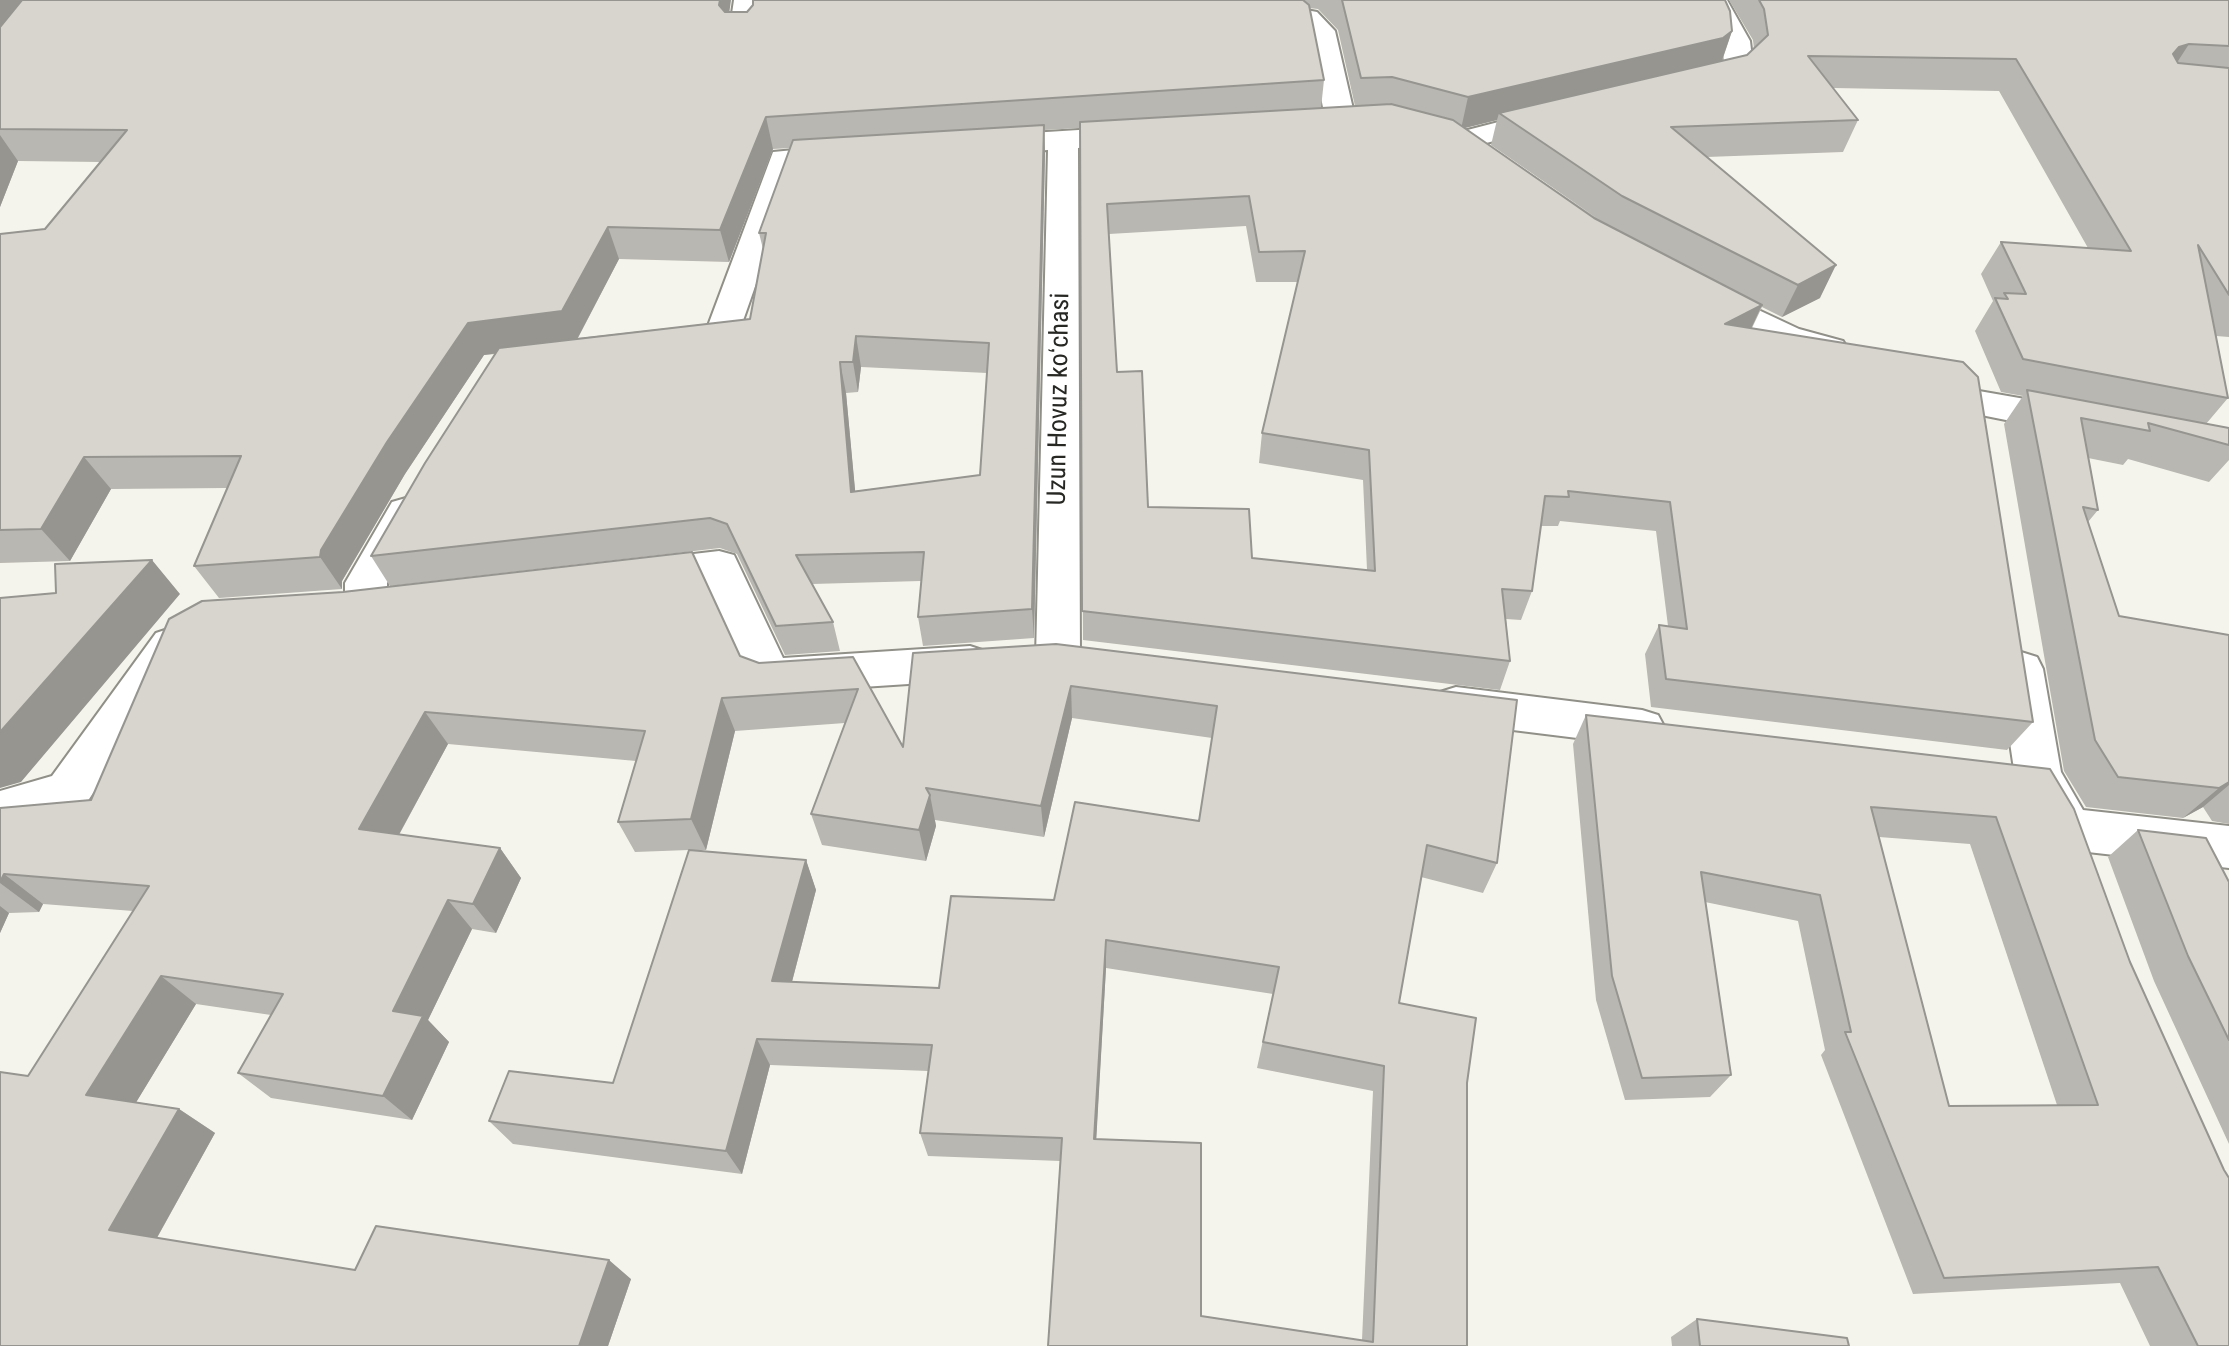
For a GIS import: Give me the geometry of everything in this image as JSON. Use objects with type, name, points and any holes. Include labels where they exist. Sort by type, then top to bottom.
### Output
[{"type":"street","points":[[743,34],[747,0]]},
{"type":"street","points":[[1207,0],[1307,18],[1321,31],[1341,123]]},
{"type":"street","points":[[1661,92],[1723,78],[1739,67],[1736,41],[1714,0]]},
{"type":"street","points":[[1497,168],[1446,136],[1584,110]]},
{"type":"street","points":[[954,147],[1171,133]]},
{"type":"street","name":"Uzun Hovuz koʻchasi","points":[[1031,659],[1063,140]]},
{"type":"street","points":[[641,349],[720,341],[784,159],[877,152]]},
{"type":"street","points":[[1677,281],[1786,337],[1869,354]]},
{"type":"street","points":[[1973,405],[2109,428]]},
{"type":"street","points":[[366,607],[366,583],[422,486]]},
{"type":"street","points":[[596,581],[719,566],[770,676],[1031,659],[1104,663]]},
{"type":"street","points":[[322,610],[412,602]]},
{"type":"street","points":[[0,811],[68,791],[173,642],[210,623]]},
{"type":"street","points":[[2015,636],[2038,776],[2078,851],[2229,847]]},
{"type":"street","points":[[1415,701],[1679,732]]},
{"type":"street","points":[[1990,770],[2038,776]]},
{"type":"building","points":[[22,0],[720,0],[719,5],[725,12],[747,12],[753,0],[1303,0],[1309,5],[1324,80],[766,117],[720,230],[608,227],[562,311],[468,323],[387,442],[321,550],[320,557],[194,566],[241,456],[84,457],[41,529],[0,530],[0,234],[45,229],[127,130],[0,129],[0,27]]},
{"type":"building","points":[[1342,0],[1725,0],[1730,11],[1732,31],[1723,38],[1468,97],[1392,77],[1361,78]]},
{"type":"building","points":[[1759,0],[2229,0],[2229,46],[2189,44],[2179,47],[2173,54],[2178,63],[2229,68],[2229,295],[2198,245],[2228,398],[2023,359],[1995,298],[2008,299],[2004,293],[2026,294],[2001,242],[2131,251],[2016,59],[1808,56],[1858,120],[1671,127],[1836,265],[1798,285],[1622,196],[1499,113],[1747,55],[1768,35],[1764,9]]},
{"type":"building","points":[[1391,104],[1453,120],[1594,218],[1762,305],[1725,324],[1963,362],[1978,377],[2033,722],[1666,679],[1659,625],[1687,629],[1670,502],[1568,491],[1569,497],[1545,496],[1532,591],[1502,589],[1510,661],[1082,611],[1080,122]],"holes":[[[1249,196],[1259,252],[1305,251],[1262,433],[1369,450],[1375,571],[1252,558],[1249,509],[1148,507],[1142,371],[1117,372],[1107,204]]]},
{"type":"building","points":[[1044,125],[1032,609],[918,617],[924,552],[796,555],[833,622],[776,626],[727,524],[710,518],[371,556],[425,463],[499,348],[750,319],[766,233],[759,233],[793,140]],"holes":[[[856,336],[989,343],[980,475],[851,492],[840,362],[853,362]]]},
{"type":"building","points":[[2027,390],[2229,428],[2229,445],[2148,423],[2150,431],[2081,418],[2098,510],[2083,507],[2119,616],[2229,635],[2229,782],[2219,788],[2118,777],[2095,740]]},
{"type":"building","points":[[692,552],[740,656],[759,663],[853,657],[903,747],[913,653],[1056,644],[1517,700],[1497,863],[1427,845],[1399,1003],[1476,1018],[1467,1083],[1467,1346],[1048,1346],[1062,1138],[920,1133],[932,1045],[757,1039],[726,1151],[489,1121],[509,1071],[613,1083],[689,850],[806,860],[772,981],[939,988],[951,896],[1054,900],[1075,802],[1199,821],[1217,706],[1071,686],[1041,806],[926,788],[930,795],[919,830],[811,814],[858,689],[722,698],[691,819],[618,822],[645,731],[425,712],[359,829],[500,848],[473,904],[448,900],[393,1011],[423,1016],[383,1096],[238,1073],[283,994],[161,976],[86,1095],[179,1109],[109,1230],[355,1270],[376,1226],[609,1260],[579,1346],[0,1346],[0,1072],[28,1076],[149,886],[4,874],[0,882],[0,808],[91,800],[169,619],[202,601],[343,592]],"holes":[[[1106,940],[1279,967],[1263,1042],[1384,1066],[1373,1342],[1201,1316],[1201,1143],[1094,1139]]]},
{"type":"building","points":[[152,560],[0,732],[0,598],[56,593],[55,564]]},
{"type":"building","points":[[1586,715],[2050,769],[2074,809],[2130,962],[2229,1178],[2229,1346],[2198,1346],[2158,1267],[1944,1278],[1845,1032],[1851,1032],[1820,895],[1701,872],[1731,1075],[1642,1078],[1612,976]],"holes":[[[1871,807],[1996,817],[2098,1105],[1949,1106]]]},
{"type":"building","points":[[2138,830],[2206,838],[2229,882],[2229,1040],[2188,956]]},
{"type":"building","points":[[1697,1319],[1847,1338],[1849,1346],[1700,1346]]}]
